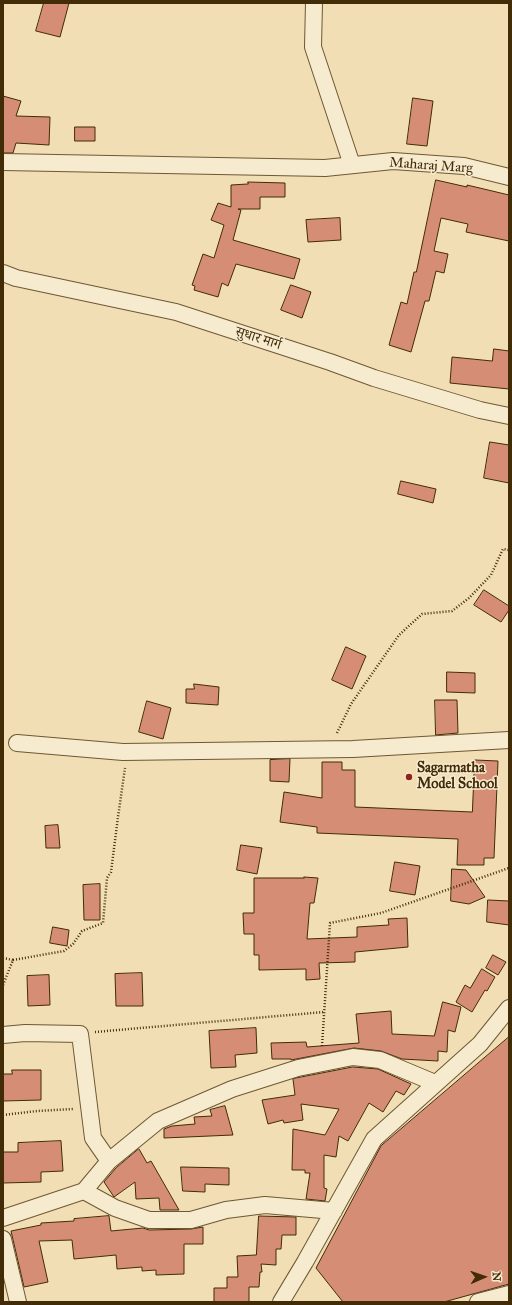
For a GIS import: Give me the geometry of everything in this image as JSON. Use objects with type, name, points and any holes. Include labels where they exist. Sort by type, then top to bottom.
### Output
[{"type":"street","points":[[314,3],[312,48],[352,165]]},
{"type":"street","name":"Maharaj Marg","points":[[3,162],[325,168],[393,161],[464,166],[509,177]]},
{"type":"street","name":"सुधार मार्ग","points":[[3,273],[16,278],[176,312],[330,362],[374,378],[480,410],[509,416]]},
{"type":"street","points":[[17,743],[128,752],[331,750],[509,740]]},
{"type":"street","points":[[281,1302],[374,1139],[480,1044],[509,1008]]},
{"type":"street","points":[[3,1035],[25,1033],[80,1034],[93,1138],[109,1160]]},
{"type":"street","points":[[3,1218],[84,1191],[109,1160],[158,1121],[232,1089],[298,1068],[353,1057],[380,1060],[435,1084]]},
{"type":"street","points":[[84,1191],[115,1208],[149,1220],[191,1220],[226,1210],[264,1205],[334,1211]]},
{"type":"street","points":[[3,1240],[18,1302]]},
{"type":"street","points":[[478,1302],[509,1294]]},
{"type":"path","points":[[331,750],[351,704],[399,635],[422,614],[452,611],[469,598],[491,575],[504,549],[509,550]]},
{"type":"path","points":[[3,958],[13,960],[64,951],[73,944],[82,931],[103,923],[107,878],[112,872],[118,817],[128,752]]},
{"type":"path","points":[[321,1063],[330,923],[381,914],[509,868]]},
{"type":"path","points":[[3,985],[13,960]]},
{"type":"path","points":[[80,1034],[324,1012]]},
{"type":"path","points":[[3,1115],[37,1111],[90,1109]]},
{"type":"building","points":[[44,3],[69,3],[60,37],[36,31]]},
{"type":"building","points":[[3,96],[21,101],[16,116],[50,117],[49,145],[16,143],[13,153],[3,153]]},
{"type":"building","points":[[413,98],[433,101],[427,146],[407,144]]},
{"type":"building","points":[[75,127],[95,127],[95,141],[75,141]]},
{"type":"building","points":[[436,180],[467,187],[467,185],[509,195],[509,241],[466,232],[468,224],[441,218],[434,251],[448,254],[444,273],[436,271],[429,301],[425,301],[411,352],[389,345],[401,302],[407,304],[414,272],[416,272]]},
{"type":"building","points":[[248,182],[285,183],[285,197],[260,197],[260,209],[238,209],[241,210],[233,240],[300,259],[294,279],[236,264],[228,286],[222,283],[218,297],[194,290],[195,286],[192,285],[203,254],[214,258],[224,225],[211,220],[218,203],[231,207],[231,185],[248,184]]},
{"type":"building","points":[[340,218],[341,240],[308,242],[306,220]]},
{"type":"building","points":[[291,285],[311,292],[302,318],[281,310]]},
{"type":"building","points":[[494,349],[509,351],[509,389],[450,383],[452,357],[492,361]]},
{"type":"building","points":[[490,442],[509,445],[509,483],[484,478]]},
{"type":"building","points":[[401,481],[436,489],[433,503],[398,494]]},
{"type":"building","points":[[484,590],[509,606],[509,610],[501,622],[474,605]]},
{"type":"building","points":[[346,647],[366,656],[352,689],[332,680]]},
{"type":"building","points":[[447,672],[475,673],[475,693],[447,692]]},
{"type":"building","points":[[194,684],[219,687],[218,705],[186,703],[186,689],[194,689]]},
{"type":"building","points":[[435,700],[457,700],[458,733],[436,735]]},
{"type":"building","points":[[147,701],[171,708],[163,739],[139,732]]},
{"type":"building","points":[[290,759],[289,782],[270,781],[270,760]]},
{"type":"building","points":[[475,760],[498,761],[494,858],[484,858],[484,865],[457,865],[458,839],[317,833],[317,827],[280,822],[284,792],[322,798],[322,762],[342,762],[342,770],[355,770],[355,807],[472,812]]},
{"type":"building","points":[[58,825],[60,848],[46,848],[45,826]]},
{"type":"building","points":[[241,845],[262,848],[257,874],[237,870]]},
{"type":"building","points":[[395,862],[420,866],[415,895],[390,891]]},
{"type":"building","points":[[452,869],[466,870],[485,897],[469,904],[451,901]]},
{"type":"building","points":[[254,878],[318,878],[314,903],[310,903],[307,939],[357,937],[357,927],[389,925],[388,919],[407,918],[408,947],[355,952],[355,962],[319,963],[320,979],[306,980],[306,969],[259,970],[259,955],[254,955],[254,934],[244,934],[243,913],[254,913]]},
{"type":"building","points":[[100,884],[100,920],[84,920],[83,885]]},
{"type":"building","points":[[488,900],[509,901],[509,925],[487,922]]},
{"type":"building","points":[[53,927],[69,930],[67,946],[50,943]]},
{"type":"building","points":[[493,955],[506,962],[498,975],[486,968]]},
{"type":"building","points":[[482,969],[495,977],[487,991],[485,990],[472,1012],[456,1002],[465,985],[470,988]]},
{"type":"building","points":[[142,973],[143,1006],[116,1006],[115,974]]},
{"type":"building","points":[[49,975],[50,1005],[28,1006],[27,976]]},
{"type":"building","points":[[443,1002],[461,1007],[455,1032],[448,1030],[447,1052],[438,1051],[438,1061],[402,1059],[381,1051],[354,1048],[291,1060],[272,1059],[271,1043],[306,1042],[307,1047],[359,1043],[356,1014],[391,1011],[392,1034],[434,1036]]},
{"type":"building","points":[[256,1028],[257,1053],[235,1055],[236,1067],[211,1068],[209,1031]]},
{"type":"building","points":[[509,1037],[509,1284],[444,1302],[343,1302],[316,1268],[381,1146]]},
{"type":"building","points":[[353,1067],[378,1069],[411,1084],[404,1095],[396,1091],[383,1112],[369,1103],[348,1141],[339,1136],[336,1157],[324,1155],[324,1188],[327,1189],[325,1201],[306,1199],[310,1173],[305,1173],[305,1170],[292,1170],[293,1129],[325,1135],[339,1109],[301,1104],[303,1120],[284,1123],[283,1120],[268,1124],[262,1100],[295,1095],[293,1079]]},
{"type":"building","points":[[12,1070],[41,1070],[41,1100],[3,1101],[3,1074],[12,1074]]},
{"type":"building","points":[[225,1106],[233,1135],[164,1138],[164,1129],[172,1126],[195,1124],[194,1117],[212,1116],[210,1110]]},
{"type":"building","points":[[61,1141],[63,1171],[41,1172],[41,1182],[3,1183],[3,1152],[18,1152],[18,1143]]},
{"type":"building","points":[[139,1149],[147,1163],[151,1161],[179,1210],[160,1210],[159,1198],[136,1199],[135,1182],[114,1197],[104,1182],[116,1168]]},
{"type":"building","points":[[181,1167],[229,1168],[229,1185],[205,1184],[205,1192],[183,1191]]},
{"type":"building","points":[[109,1216],[111,1231],[143,1228],[149,1230],[191,1229],[203,1227],[203,1244],[184,1244],[184,1274],[156,1275],[156,1270],[142,1271],[142,1267],[117,1269],[116,1255],[74,1259],[72,1240],[39,1241],[48,1282],[24,1287],[11,1231],[41,1225],[41,1223],[74,1221],[74,1219]]},
{"type":"building","points":[[259,1216],[296,1217],[296,1235],[282,1235],[281,1249],[276,1249],[276,1265],[261,1264],[262,1272],[260,1272],[259,1287],[249,1287],[249,1302],[214,1302],[214,1288],[227,1288],[227,1277],[238,1277],[237,1256],[256,1255]]},
{"type":"place","name":"Sagarmatha Model School","points":[[409,777]]}]
